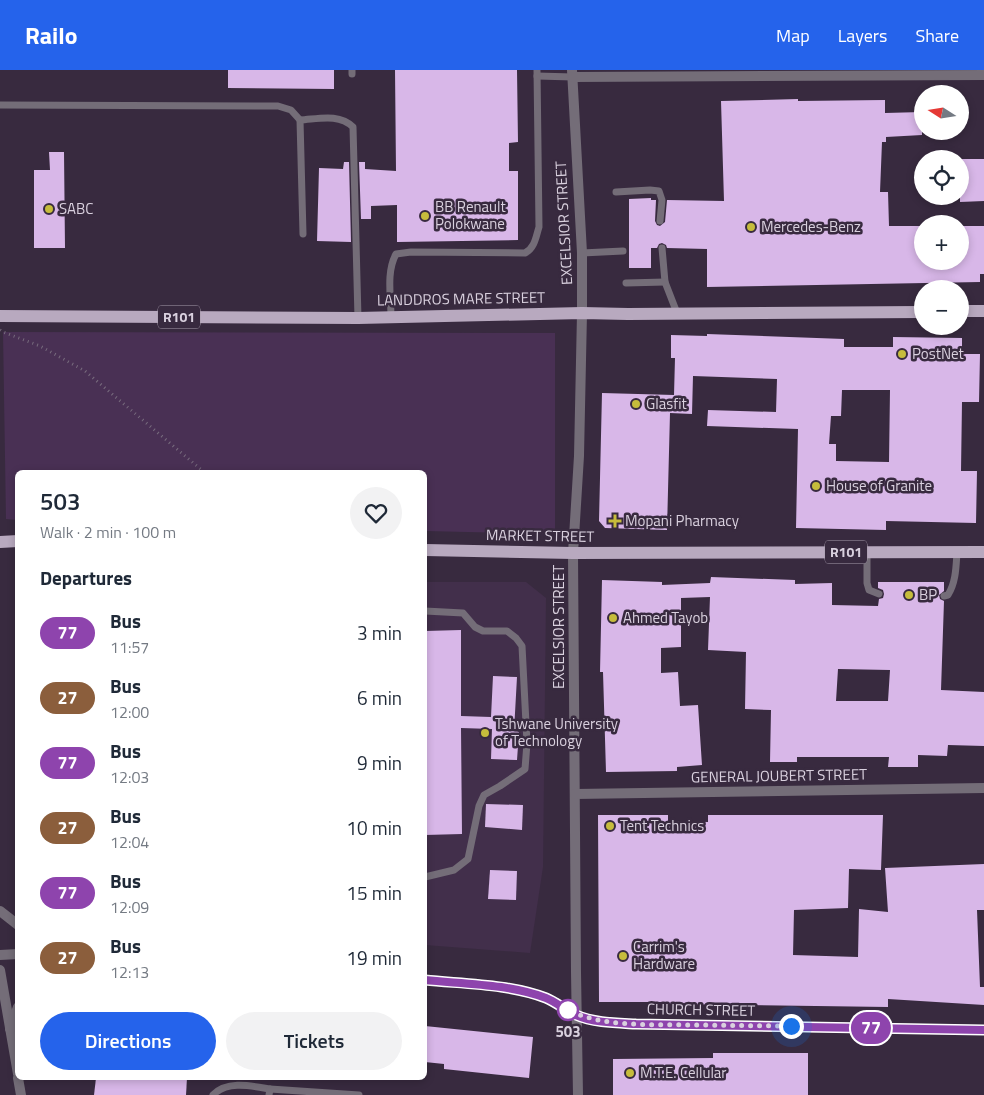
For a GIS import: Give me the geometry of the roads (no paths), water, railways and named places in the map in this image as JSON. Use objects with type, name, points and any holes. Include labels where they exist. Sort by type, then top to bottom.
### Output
[{"type":"main road","points":[[969,312],[984,311]]},
{"type":"main road","name":"LANDDROS MARE STREET","points":[[0,316],[358,318],[582,313],[914,312]]},
{"type":"main road","points":[[0,542],[15,541]]},
{"type":"main road","name":"MARKET STREET","points":[[427,550],[574,553],[984,552]]},
{"type":"street","points":[[572,74],[984,75]]},
{"type":"street","name":"EXCELSIOR STREET","points":[[572,74],[582,253],[579,456],[574,553],[578,1095]]},
{"type":"street","name":"GENERAL JOUBERT STREET","points":[[575,794],[984,788]]},
{"type":"street","points":[[0,912],[15,923]]},
{"type":"street","points":[[0,955],[15,954]]},
{"type":"street","points":[[0,970],[15,1059]]},
{"type":"street","name":"CHURCH STREET","points":[[427,980],[494,986],[520,991],[546,998],[577,1015],[608,1022],[984,1030]]},
{"type":"street","points":[[10,1030],[15,1015]]},
{"type":"street","points":[[19,1080],[21,1095]]},
{"type":"lane","points":[[391,317],[391,270],[396,254],[417,251],[525,252],[530,250],[539,227],[537,73],[572,74]]},
{"type":"lane","points":[[0,105],[278,106],[291,110],[300,120],[303,234]]},
{"type":"lane","points":[[300,120],[337,118],[347,121],[353,127],[358,318]]},
{"type":"lane","points":[[616,192],[659,191],[662,200],[660,221]]},
{"type":"lane","points":[[662,248],[665,282],[677,313]]},
{"type":"lane","points":[[582,253],[623,251]]},
{"type":"lane","points":[[626,283],[665,282]]},
{"type":"lane","points":[[867,552],[867,584],[870,590],[878,594]]},
{"type":"lane","points":[[944,596],[952,589],[956,576],[957,552]]},
{"type":"lane","points":[[427,611],[463,613],[475,627],[483,631],[506,631],[516,638],[522,646],[527,743],[524,769],[484,795],[479,806],[468,859],[454,870],[427,877]]},
{"type":"lane","points":[[213,1095],[217,1090],[231,1086],[251,1086],[270,1092],[358,1095]]},
{"type":"place","name":"SABC","points":[[49,209]]},
{"type":"place","name":"BB Renault Polokwane","points":[[425,216]]},
{"type":"place","name":"Mercedes-Benz","points":[[751,227]]},
{"type":"place","name":"PostNet","points":[[902,354]]},
{"type":"place","name":"Glasfit","points":[[636,404]]},
{"type":"place","name":"House of Granite","points":[[816,486]]},
{"type":"place","name":"Mopani Pharmacy","points":[[615,521]]},
{"type":"place","name":"BP","points":[[909,595]]},
{"type":"place","name":"Ahmed Tayob","points":[[613,618]]},
{"type":"place","name":"Tshwane University of Technology","points":[[485,733]]},
{"type":"place","name":"Tent Technics","points":[[610,826]]},
{"type":"place","name":"Carrim's Hardware","points":[[623,956]]},
{"type":"place","name":"503","points":[[568,1010]]},
{"type":"place","name":"M.T.E. Cellular","points":[[630,1073]]}]
